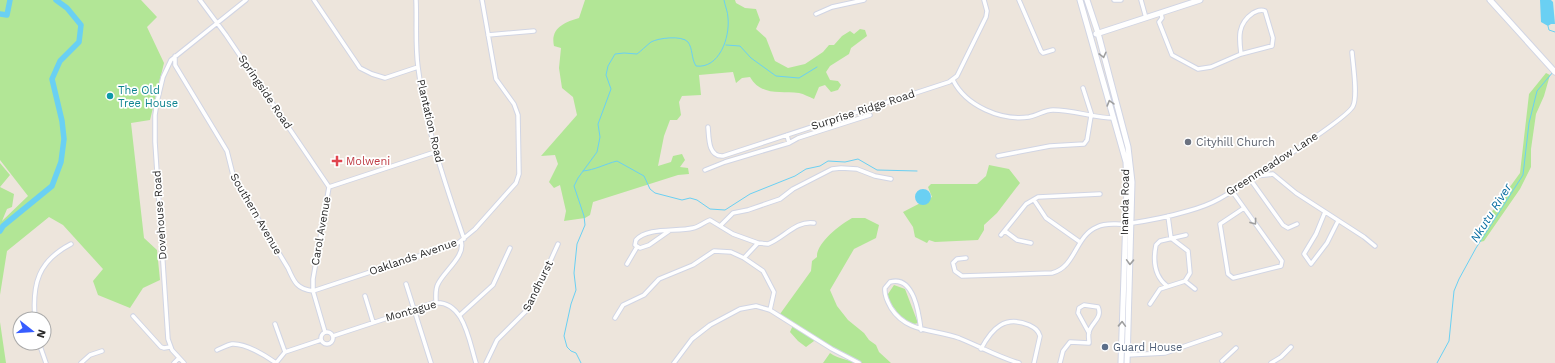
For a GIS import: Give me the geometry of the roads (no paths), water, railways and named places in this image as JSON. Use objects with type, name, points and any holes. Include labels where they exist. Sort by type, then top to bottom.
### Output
[{"type":"main road","name":"Inanda Road","points":[[1081,0],[1114,118],[1126,168],[1128,223],[1127,363]]},
{"type":"main road","name":"Inanda Road","points":[[1087,0],[1098,33],[1131,160],[1132,182],[1128,223],[1121,363]]},
{"type":"main road","points":[[1091,35],[1200,0]]},
{"type":"main road","points":[[1490,0],[1553,70]]},
{"type":"main road","points":[[1106,90],[1110,88],[1108,76]]},
{"type":"street","name":"Springside Road","points":[[200,0],[218,22],[329,187]]},
{"type":"street","points":[[175,56],[175,65],[169,63],[175,56],[246,0]]},
{"type":"street","points":[[314,0],[360,68],[385,78],[418,67]]},
{"type":"street","name":"Plantation Road","points":[[416,0],[418,67],[435,152],[463,240]]},
{"type":"street","name":"Oaklands Avenue","points":[[313,291],[463,240],[516,183],[520,174],[518,115],[514,104],[496,79],[482,0]]},
{"type":"street","points":[[816,14],[832,7],[864,0]]},
{"type":"street","points":[[984,0],[987,11],[986,17],[954,80],[963,95],[977,107],[1004,115],[1025,117],[1053,110],[1114,118]]},
{"type":"street","points":[[1019,0],[1041,51],[1043,53],[1053,50]]},
{"type":"street","points":[[1114,0],[1121,0]]},
{"type":"street","points":[[1141,0],[1146,18]]},
{"type":"street","points":[[1161,13],[1162,18],[1159,22],[1171,54],[1196,68],[1207,69],[1241,54],[1272,46],[1273,38],[1265,11],[1260,10],[1254,13],[1241,25],[1239,32],[1241,54]]},
{"type":"street","points":[[488,35],[534,31]]},
{"type":"street","name":"Greenmeadow Lane","points":[[966,258],[955,260],[953,263],[955,272],[962,276],[1049,274],[1065,267],[1088,232],[1098,226],[1107,223],[1128,223],[1168,216],[1199,208],[1232,191],[1312,139],[1352,109],[1355,101],[1352,52]]},
{"type":"street","name":"Dovehouse Road","points":[[169,63],[157,102],[154,128],[168,339],[170,346],[184,363]]},
{"type":"street","name":"Southern Avenue","points":[[175,65],[227,151],[234,179],[288,268],[294,283],[300,288],[313,291]]},
{"type":"street","name":"Surprise Ridge Road","points":[[708,127],[712,151],[719,156],[954,80]]},
{"type":"street","points":[[998,156],[1050,146],[1084,144],[1087,140],[1091,116],[1083,88]]},
{"type":"street","points":[[705,170],[725,162],[789,143],[798,138],[870,115]]},
{"type":"street","points":[[787,135],[789,143]]},
{"type":"street","name":"Carol Avenue","points":[[325,332],[315,301],[313,279],[329,187],[435,152]]},
{"type":"street","points":[[720,226],[733,213],[748,210],[780,199],[793,189],[832,169],[857,169],[875,176],[891,179]]},
{"type":"street","points":[[1255,176],[1273,174],[1296,193],[1364,237],[1375,246]]},
{"type":"street","points":[[1250,179],[1285,227],[1290,228],[1297,224]]},
{"type":"street","points":[[1232,191],[1282,261],[1281,266],[1233,278],[1228,274],[1220,224],[1244,208]]},
{"type":"street","points":[[1002,234],[1024,206],[1039,197],[1100,194]]},
{"type":"street","points":[[1034,200],[1046,218],[1080,242]]},
{"type":"street","points":[[1325,212],[1316,234],[1304,254],[1311,264],[1327,243],[1338,221]]},
{"type":"street","points":[[1150,304],[1158,292],[1167,286],[1185,281],[1190,272],[1189,253],[1186,248],[1171,238],[1168,216]]},
{"type":"street","points":[[627,264],[637,247],[635,241],[641,235],[693,228],[710,220],[714,221],[733,234],[758,243],[768,244],[805,222],[814,223]]},
{"type":"street","points":[[637,247],[641,248],[649,245],[670,231]]},
{"type":"street","points":[[1005,231],[1017,240],[1031,243]]},
{"type":"street","points":[[1167,286],[1158,275],[1154,253],[1157,243],[1186,235]]},
{"type":"street","points":[[436,302],[438,283],[460,252],[463,246],[463,240]]},
{"type":"street","points":[[744,258],[758,243]]},
{"type":"street","points":[[35,311],[35,288],[39,274],[51,257],[71,244]]},
{"type":"street","name":"Sandhurst","points":[[486,363],[497,340],[529,308],[558,244]]},
{"type":"street","points":[[476,363],[460,315],[491,287],[510,248]]},
{"type":"street","points":[[614,318],[623,305],[644,295],[659,279],[690,266],[713,251],[731,252],[744,258],[762,270],[771,284],[774,297],[770,310]]},
{"type":"street","points":[[921,330],[918,308],[911,292],[903,284],[897,281],[890,282],[885,290],[888,303],[902,320],[921,330],[954,337],[1019,363]]},
{"type":"street","points":[[1185,281],[1195,289]]},
{"type":"street","points":[[406,284],[431,363]]},
{"type":"street","points":[[365,296],[373,322]]},
{"type":"street","name":"Montague","points":[[333,336],[436,302],[449,305],[460,315]]},
{"type":"street","points":[[1060,363],[1063,351],[1070,342],[1089,343],[1089,333],[1078,313],[1080,308],[1084,305],[1099,309],[1099,315],[1089,333]]},
{"type":"street","points":[[674,363],[692,340],[722,318],[750,306],[759,306],[770,310],[832,349],[859,363]]},
{"type":"street","points":[[133,316],[161,347],[165,348],[170,346]]},
{"type":"street","points":[[981,349],[991,332],[997,327],[1012,321],[1026,324],[1036,328],[1040,334],[1040,342],[1034,363]]},
{"type":"street","points":[[276,324],[285,352]]},
{"type":"street","points":[[217,350],[233,344],[259,352],[276,363],[285,352],[321,340],[328,344],[332,340],[333,336],[330,333],[325,332],[322,334],[321,340]]},
{"type":"street","points":[[1128,355],[1165,353],[1220,334]]},
{"type":"street","points":[[1271,363],[1281,357],[1291,347]]},
{"type":"street","points":[[1222,361],[1236,348]]},
{"type":"street","points":[[42,351],[46,363]]},
{"type":"street","points":[[81,363],[90,355],[102,351]]},
{"type":"street","points":[[174,363],[179,358]]},
{"type":"water","points":[[1540,0],[1551,0],[1553,2],[1555,24],[1548,26],[1541,22]]},
{"type":"water","points":[[923,189],[930,194],[931,197],[926,204],[923,205],[916,200],[915,197],[920,190]]},
{"type":"waterway","points":[[0,14],[7,15],[10,0]]},
{"type":"waterway","points":[[0,231],[3,226],[52,186],[61,162],[64,139],[62,121],[52,79],[60,61],[79,42],[81,25],[67,8],[56,0]]},
{"type":"waterway","points":[[581,363],[576,353],[567,347],[564,336],[571,304],[576,290],[574,273],[577,244],[585,225],[584,216],[574,186],[597,152],[600,137],[598,124],[611,89],[606,75],[608,66],[615,54],[637,54],[651,42],[659,39],[670,38],[681,38],[688,42],[696,66],[704,66],[711,63],[721,51],[727,34],[728,16],[724,0]]},
{"type":"waterway","name":"Nkutu River","points":[[1548,26],[1549,30],[1555,32]]},
{"type":"waterway","points":[[726,45],[740,46],[751,58],[776,76],[799,78],[817,67]]},
{"type":"waterway","name":"Nkutu River","points":[[1437,363],[1449,341],[1454,291],[1476,248],[1523,175],[1529,123],[1537,91],[1553,72]]},
{"type":"waterway","points":[[583,171],[617,161],[644,176],[650,189],[655,193],[682,200],[690,198],[697,200],[710,209],[725,210],[750,194],[795,176],[806,169],[820,166],[828,161],[845,162],[858,159],[877,170],[917,171]]},
{"type":"place","name":"The Old Tree House","points":[[110,96]]},
{"type":"place","name":"Cityhill Church","points":[[1188,142]]},
{"type":"place","name":"Molweni","points":[[337,161]]},
{"type":"place","name":"Guard House","points":[[1105,347]]}]
